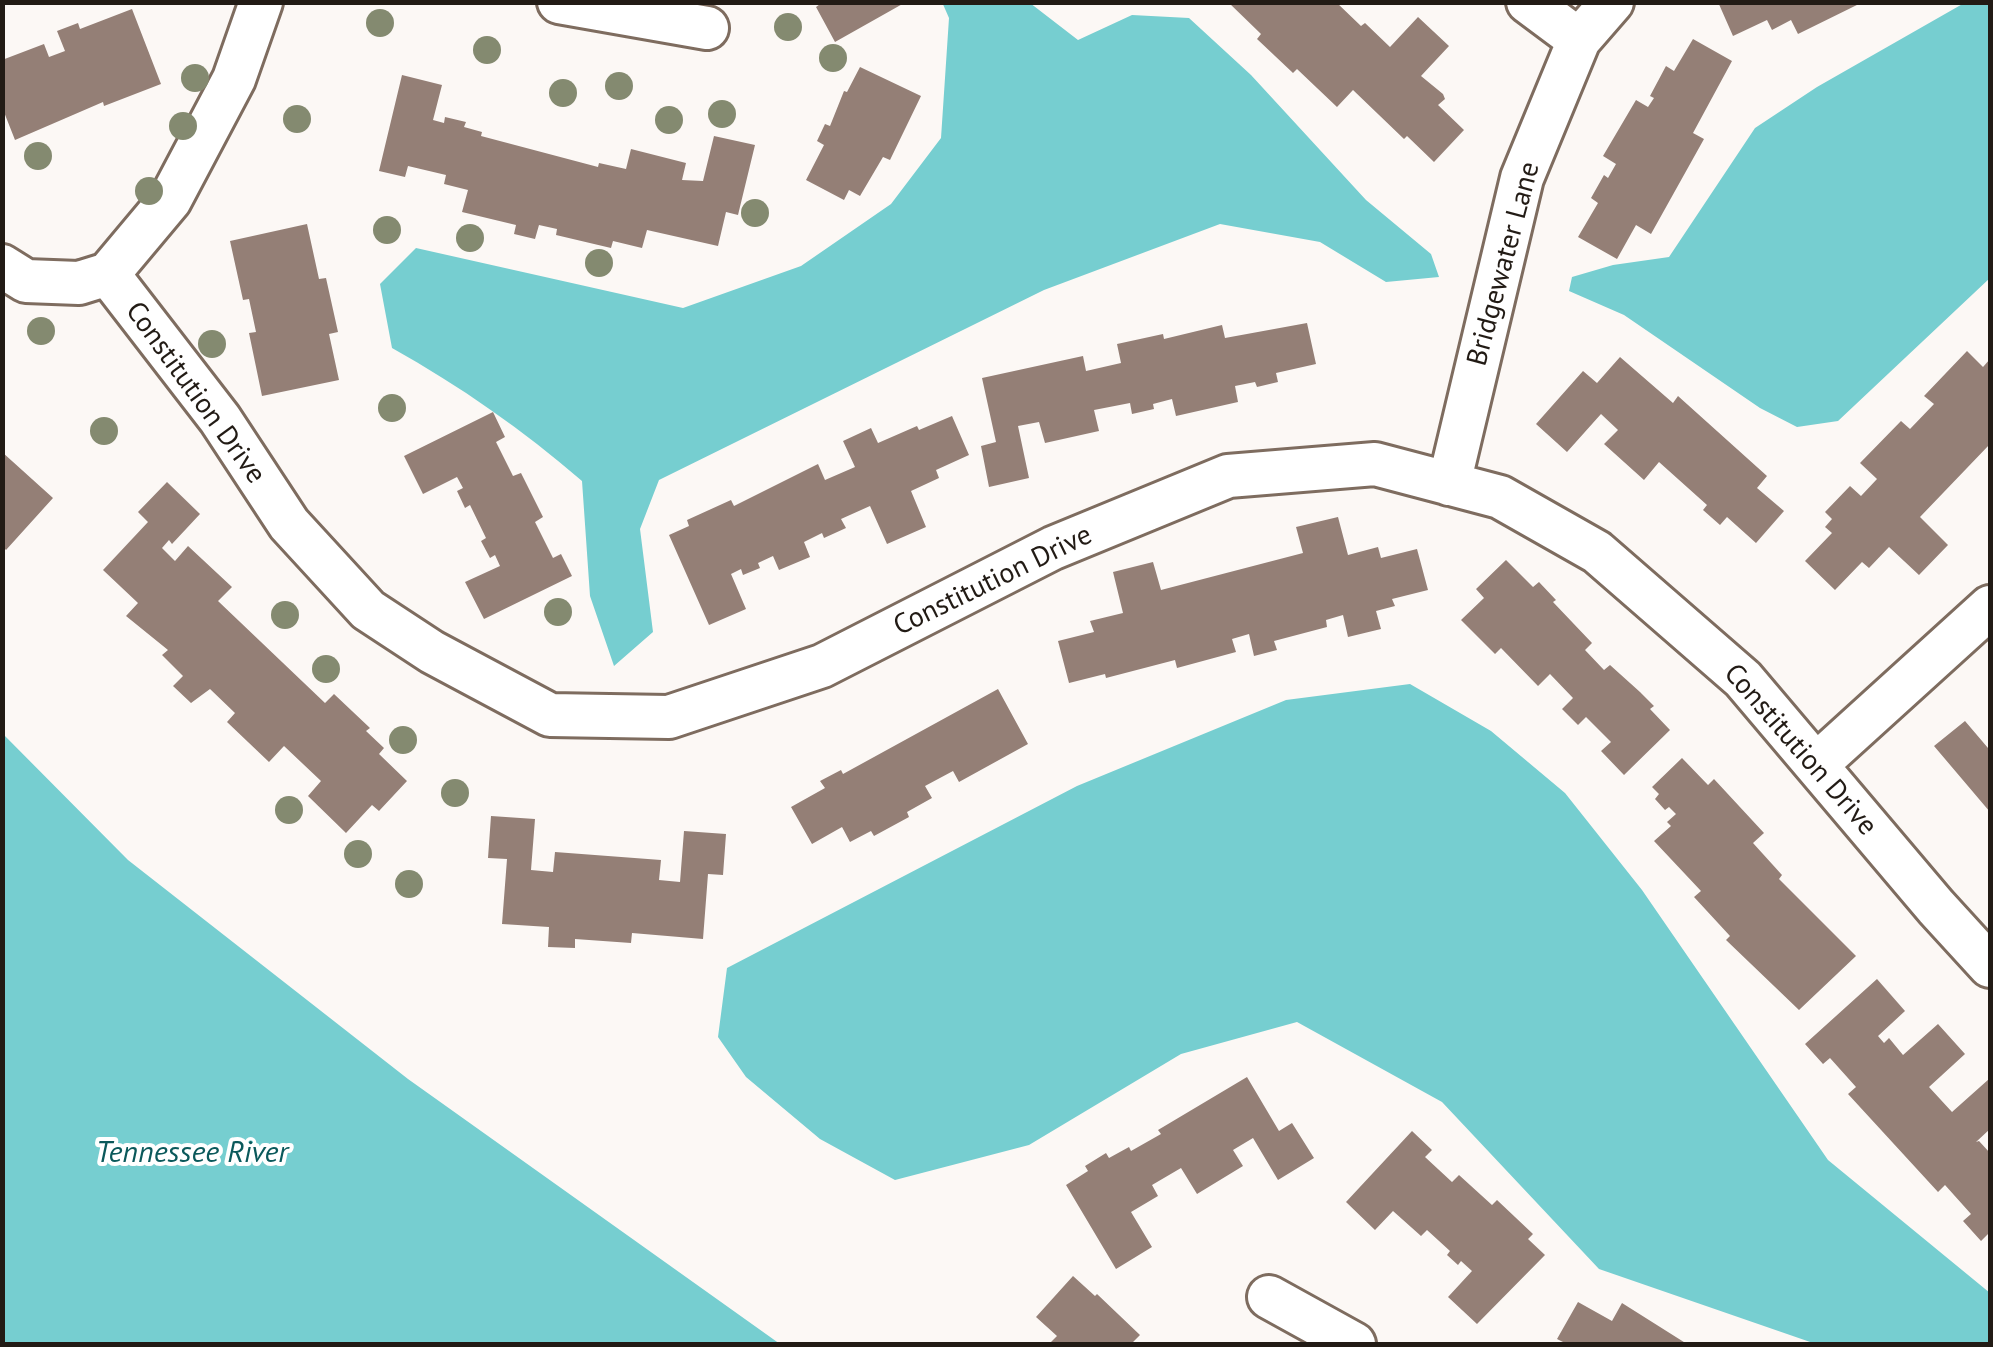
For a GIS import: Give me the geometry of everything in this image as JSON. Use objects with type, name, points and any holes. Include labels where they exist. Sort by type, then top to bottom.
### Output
[{"type":"street","points":[[108,274],[170,200],[234,79],[261,2]]},
{"type":"street","points":[[559,2],[706,28]]},
{"type":"street","points":[[1528,2],[1578,40]]},
{"type":"street","name":"Bridgewater Lane","points":[[1449,484],[1522,178],[1578,40],[1612,2]]},
{"type":"street","name":"Constitution Drive","points":[[2,266],[26,281],[80,283],[108,274],[220,419],[289,524],[368,610],[432,652],[550,715],[669,717],[822,666],[1052,548],[1228,476],[1375,464],[1500,498],[1597,552],[1743,679],[1990,966]]},
{"type":"street","points":[[1816,766],[1990,606]]},
{"type":"street","points":[[1268,1297],[1354,1344]]},
{"type":"water","points":[[942,2],[1030,3],[1078,40],[1132,15],[1189,18],[1251,75],[1366,200],[1431,254],[1439,277],[1386,282],[1320,242],[1220,224],[1044,290],[659,480],[640,529],[653,632],[614,666],[590,596],[582,481],[490,410],[392,348],[380,284],[416,248],[683,308],[801,266],[891,204],[941,138],[949,18]]},
{"type":"water","points":[[1966,2],[1990,3],[1990,278],[1838,421],[1797,427],[1760,408],[1624,315],[1569,291],[1572,277],[1613,265],[1669,257],[1755,128],[1817,87]]},
{"type":"water","points":[[1410,684],[1491,731],[1565,793],[1642,890],[1828,1160],[1990,1293],[1990,1344],[1816,1344],[1599,1269],[1442,1102],[1297,1022],[1181,1054],[1029,1145],[895,1180],[820,1139],[746,1077],[718,1037],[727,968],[1077,786],[1286,700]]},
{"type":"water","name":"Tennessee River","points":[[3,734],[128,860],[408,1079],[780,1344],[3,1344]]},
{"type":"building","points":[[823,2],[906,2],[835,42],[816,7]]},
{"type":"building","points":[[1228,2],[1336,2],[1390,47],[1418,17],[1449,46],[1421,76],[1443,94],[1445,99],[1438,105],[1464,130],[1434,162],[1353,90],[1337,107],[1297,69],[1293,73],[1257,39],[1261,34]]},
{"type":"building","points":[[1718,2],[1863,2],[1798,34],[1791,20],[1772,30],[1767,20],[1733,36]]},
{"type":"building","points":[[132,9],[161,84],[104,106],[103,102],[15,140],[2,107],[2,60],[44,44],[49,57],[65,51],[57,31],[78,23],[80,29]]},
{"type":"building","points":[[1693,39],[1732,61],[1693,133],[1704,139],[1651,234],[1636,225],[1617,259],[1578,237],[1598,203],[1591,198],[1604,175],[1608,178],[1616,164],[1603,156],[1636,100],[1648,107],[1666,66],[1674,71]]},
{"type":"building","points":[[860,67],[921,96],[890,160],[883,157],[860,196],[849,190],[844,200],[806,180],[824,145],[817,141],[825,124],[830,126],[844,91],[847,92]]},
{"type":"building","points":[[402,75],[442,85],[433,120],[444,123],[445,117],[466,122],[464,127],[482,132],[481,136],[598,167],[599,163],[626,169],[631,149],[686,163],[682,180],[703,181],[714,136],[755,145],[738,215],[726,212],[718,246],[647,230],[642,248],[613,241],[611,248],[556,235],[557,229],[539,225],[535,239],[514,234],[516,225],[462,212],[468,190],[444,184],[446,175],[408,166],[405,177],[379,171]]},
{"type":"building","points":[[307,224],[319,279],[326,278],[338,332],[329,334],[339,380],[262,396],[249,333],[256,332],[249,299],[243,300],[230,241]]},
{"type":"building","points":[[1307,323],[1316,364],[1276,373],[1278,382],[1257,387],[1255,382],[1235,386],[1238,402],[1176,416],[1172,399],[1153,404],[1154,409],[1132,414],[1130,403],[1094,410],[1099,431],[1045,443],[1039,422],[1018,426],[1029,478],[989,487],[981,446],[996,442],[982,378],[1083,356],[1086,371],[1121,363],[1117,344],[1163,334],[1164,339],[1222,325],[1225,338]]},
{"type":"building","points":[[1967,351],[1983,367],[1990,359],[1990,444],[1920,517],[1948,545],[1919,575],[1889,547],[1869,568],[1862,562],[1835,590],[1805,561],[1832,533],[1825,527],[1832,519],[1825,512],[1850,486],[1861,496],[1877,479],[1860,463],[1901,421],[1910,429],[1934,404],[1924,396]]},
{"type":"building","points":[[1620,357],[1673,403],[1678,396],[1767,476],[1757,488],[1784,511],[1756,543],[1727,517],[1720,525],[1703,510],[1707,505],[1659,462],[1644,480],[1604,444],[1618,430],[1601,414],[1567,452],[1536,424],[1583,371],[1597,383]]},
{"type":"building","points":[[493,412],[505,437],[496,442],[513,476],[521,473],[543,517],[535,522],[553,558],[561,554],[572,576],[484,619],[465,582],[500,566],[495,555],[490,558],[481,541],[486,538],[470,505],[465,508],[457,491],[463,488],[457,477],[423,494],[404,456]]},
{"type":"building","points":[[952,416],[969,455],[936,470],[939,478],[911,491],[926,527],[887,544],[870,506],[841,519],[846,528],[804,542],[810,557],[779,570],[773,556],[758,563],[760,568],[743,575],[741,569],[731,574],[746,609],[709,625],[669,535],[689,526],[687,520],[731,500],[734,506],[818,464],[825,480],[855,467],[843,441],[871,428],[878,443]]},
{"type":"building","points":[[2,452],[53,498],[6,550],[2,546]]},
{"type":"building","points":[[167,482],[200,514],[172,544],[169,540],[162,548],[175,561],[188,546],[232,587],[218,601],[325,703],[334,694],[370,728],[366,731],[384,748],[379,754],[407,781],[379,811],[372,805],[346,833],[308,796],[321,781],[284,746],[269,762],[227,722],[235,713],[210,689],[191,703],[173,686],[183,676],[162,655],[168,650],[126,616],[138,603],[103,570],[148,522],[138,512]]},
{"type":"building","points":[[1338,517],[1348,555],[1378,547],[1381,558],[1417,549],[1428,590],[1392,599],[1395,606],[1376,611],[1381,629],[1348,637],[1343,615],[1326,620],[1327,627],[1274,641],[1277,650],[1254,656],[1249,634],[1232,639],[1236,652],[1177,668],[1175,660],[1069,683],[1058,641],[1094,632],[1090,621],[1123,613],[1113,572],[1153,562],[1161,590],[1303,553],[1296,527]]},
{"type":"building","points":[[1506,560],[1533,587],[1539,582],[1592,643],[1585,650],[1604,670],[1610,665],[1640,692],[1670,730],[1624,775],[1601,751],[1611,742],[1586,717],[1578,725],[1562,709],[1573,698],[1550,674],[1538,686],[1501,648],[1495,654],[1461,620],[1484,598],[1476,589]]},
{"type":"building","points":[[998,689],[1028,744],[959,782],[953,771],[925,786],[932,798],[907,812],[909,817],[874,836],[871,831],[850,842],[842,827],[812,844],[791,807],[825,788],[820,781],[841,770],[843,774]]},
{"type":"building","points":[[1965,721],[1990,746],[1990,812],[1934,746]]},
{"type":"building","points":[[1682,758],[1708,785],[1714,779],[1764,833],[1753,843],[1782,875],[1779,879],[1856,956],[1799,1010],[1726,940],[1730,936],[1694,897],[1701,891],[1654,841],[1671,826],[1667,822],[1676,814],[1669,807],[1665,810],[1655,799],[1659,794],[1652,787]]},
{"type":"building","points":[[491,816],[535,819],[531,870],[553,872],[555,852],[661,860],[659,880],[680,882],[684,831],[726,834],[723,875],[708,874],[703,939],[632,933],[631,943],[575,939],[575,948],[548,947],[549,927],[502,924],[507,859],[488,858]]},
{"type":"building","points":[[1877,979],[1905,1011],[1878,1036],[1884,1043],[1889,1038],[1903,1055],[1938,1024],[1965,1054],[1929,1087],[1952,1112],[1990,1081],[1990,1129],[1976,1142],[1990,1153],[1990,1232],[1981,1241],[1963,1221],[1971,1214],[1945,1185],[1938,1192],[1848,1094],[1856,1087],[1830,1058],[1823,1064],[1805,1044]]},
{"type":"building","points":[[1247,1077],[1279,1131],[1292,1123],[1314,1158],[1278,1180],[1253,1138],[1233,1150],[1243,1166],[1197,1194],[1181,1168],[1152,1185],[1158,1196],[1131,1212],[1152,1247],[1116,1269],[1066,1185],[1106,1153],[1109,1158],[1129,1147],[1131,1151],[1161,1134],[1158,1130]]},
{"type":"building","points":[[1412,1131],[1432,1150],[1425,1157],[1452,1182],[1459,1175],[1492,1205],[1497,1200],[1533,1234],[1528,1239],[1545,1255],[1477,1324],[1448,1297],[1472,1271],[1447,1255],[1450,1251],[1427,1230],[1421,1236],[1393,1211],[1375,1230],[1346,1202]]},
{"type":"building","points":[[1073,1276],[1140,1335],[1135,1344],[1049,1344],[1057,1336],[1036,1317]]},
{"type":"building","points":[[1578,1302],[1612,1321],[1622,1303],[1687,1344],[1567,1344],[1557,1339]]}]
